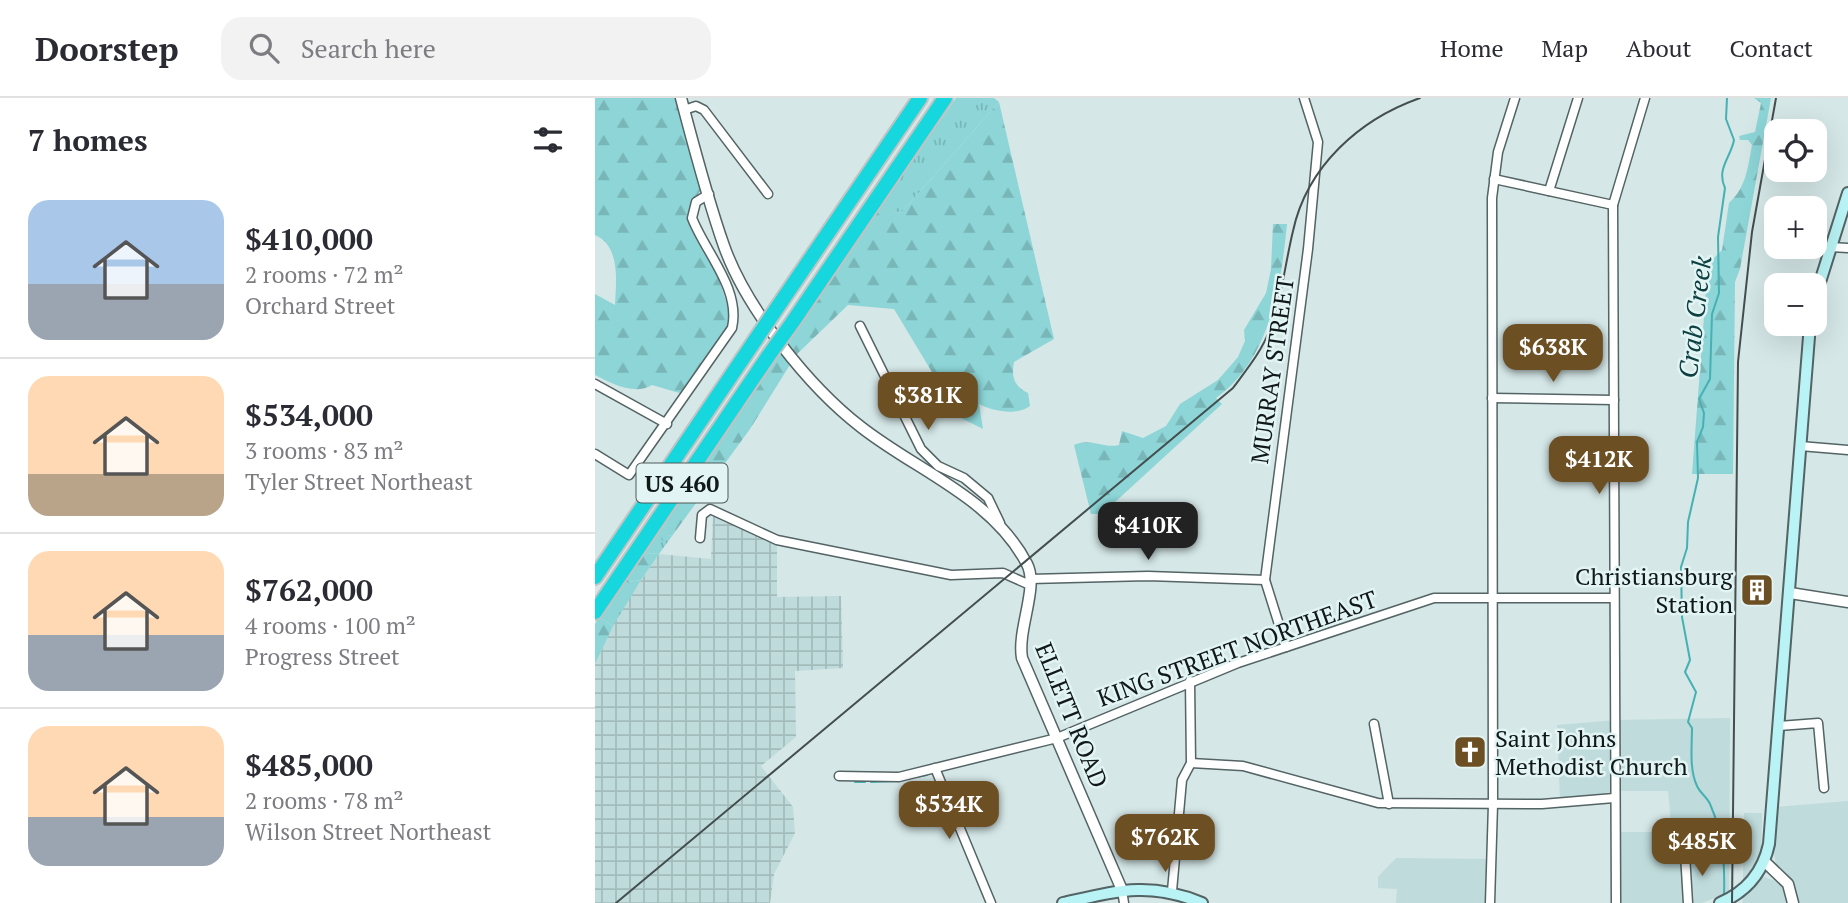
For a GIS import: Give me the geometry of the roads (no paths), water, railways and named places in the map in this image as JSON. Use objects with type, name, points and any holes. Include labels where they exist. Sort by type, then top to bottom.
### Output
[{"type":"highway","name":"US 460","points":[[595,577],[920,98]]},
{"type":"highway","name":"US 460","points":[[595,612],[945,98]]},
{"type":"main road","points":[[1822,273],[1848,193]]},
{"type":"main road","points":[[1723,902],[1744,888],[1765,862],[1779,726],[1809,336]]},
{"type":"main road","points":[[1063,903],[1122,890],[1148,888],[1173,891],[1202,903]]},
{"type":"street","points":[[681,98],[724,247],[745,289],[813,381],[858,426],[1000,523]]},
{"type":"street","name":"MURRAY STREET","points":[[1286,647],[1265,580],[1308,249],[1318,142],[1304,98]]},
{"type":"street","points":[[1490,903],[1493,804],[1494,179],[1515,98]]},
{"type":"street","points":[[1549,191],[1578,98]]},
{"type":"street","points":[[1616,903],[1612,598],[1613,205],[1641,99]]},
{"type":"street","points":[[684,110],[696,106],[704,110],[768,194]]},
{"type":"street","points":[[1494,179],[1613,205]]},
{"type":"street","points":[[595,454],[629,475],[727,338],[734,319],[714,256],[692,218],[696,202],[709,194]]},
{"type":"street","points":[[1830,247],[1848,248]]},
{"type":"street","points":[[860,326],[921,449],[938,466],[964,478],[988,498],[1000,523],[1029,567],[1030,582]]},
{"type":"street","points":[[595,384],[667,424]]},
{"type":"street","points":[[1492,398],[1614,400]]},
{"type":"street","points":[[1800,446],[1848,450]]},
{"type":"street","points":[[700,538],[702,515],[710,509],[777,540],[939,573],[967,576],[1003,573],[1030,582],[1160,576],[1265,580]]},
{"type":"street","name":"ELLETT ROAD","points":[[1030,582],[1020,645],[1022,658],[1122,890]]},
{"type":"street","points":[[1790,593],[1848,603]]},
{"type":"street","name":"KING STREET NORTHEAST","points":[[839,776],[884,778],[1057,738],[1190,681],[1434,598],[1612,598]]},
{"type":"street","points":[[1173,891],[1182,780],[1191,763],[1190,681]]},
{"type":"street","points":[[1779,726],[1818,723],[1824,788]]},
{"type":"street","points":[[1374,724],[1389,804]]},
{"type":"street","points":[[1191,763],[1243,766],[1389,804],[1493,804],[1614,798]]},
{"type":"street","points":[[935,768],[991,903]]},
{"type":"street","points":[[1685,854],[1688,903]]},
{"type":"street","points":[[1765,862],[1788,884],[1793,903]]},
{"type":"street","points":[[1122,890],[1124,903]]},
{"type":"waterway","name":"Crab Creek","points":[[1724,895],[1718,826],[1710,804],[1694,779],[1691,757],[1692,728],[1688,722],[1696,692],[1685,672],[1690,660],[1682,617],[1681,567],[1687,548],[1688,522],[1698,478],[1697,442],[1703,427],[1704,413],[1699,399],[1710,379],[1712,314],[1719,293],[1718,237],[1725,188],[1722,175],[1734,140],[1726,119],[1727,98]]},
{"type":"waterway","points":[[917,777],[927,775]]},
{"type":"waterway","points":[[871,782],[895,781]]},
{"type":"waterway","points":[[855,782],[865,782]]},
{"type":"railway","points":[[616,903],[1233,388],[1267,337],[1280,293],[1293,231],[1310,186],[1339,148],[1357,132],[1377,118],[1420,98]]},
{"type":"railway","points":[[1732,903],[1738,362],[1752,232],[1776,98]]},
{"type":"place","name":"Christiansburg Station","points":[[1757,590]]},
{"type":"place","name":"Saint Johns Methodist Church","points":[[1470,752]]}]
